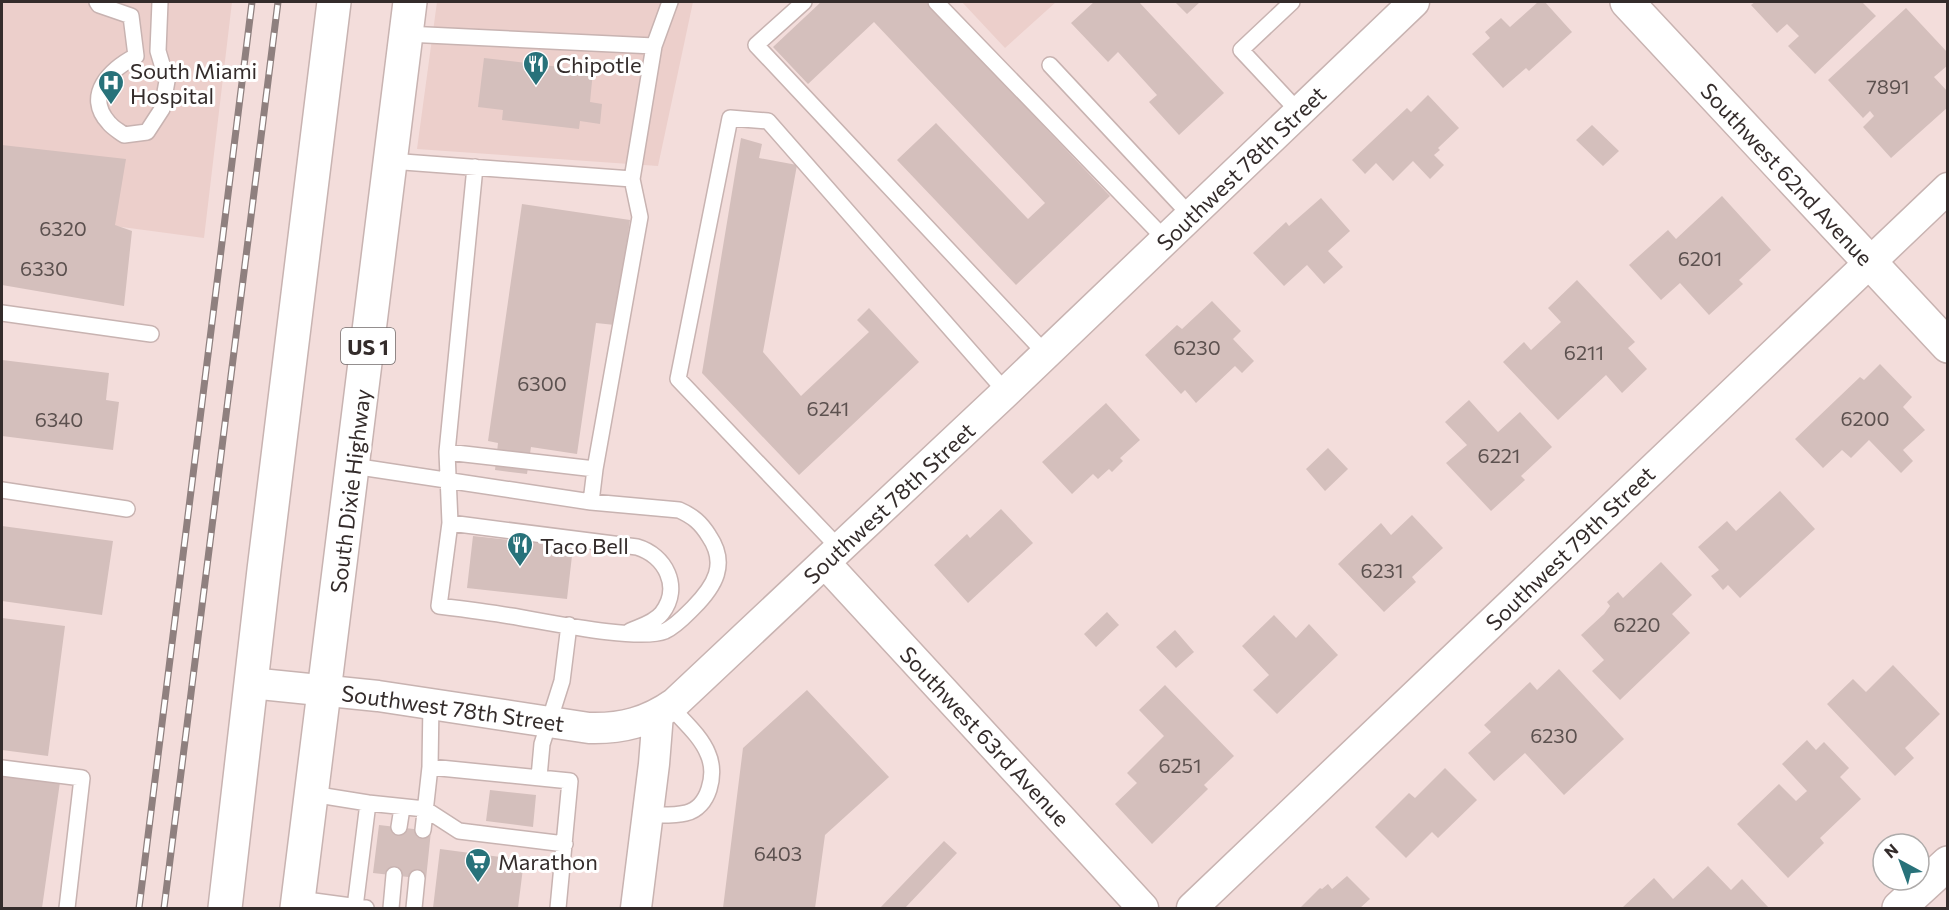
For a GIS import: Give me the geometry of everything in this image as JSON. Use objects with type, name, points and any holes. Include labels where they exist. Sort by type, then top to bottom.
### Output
[{"type":"main road","points":[[225,909],[334,2]]},
{"type":"main road","name":"South Dixie Highway","points":[[298,904],[410,2]]},
{"type":"main road","name":"Southwest 62nd Avenue","points":[[1628,2],[1947,346]]},
{"type":"main road","points":[[1902,907],[1947,863]]},
{"type":"street","name":"Southwest 78th Street","points":[[251,683],[431,703],[589,728],[620,727],[640,722],[664,710],[833,556],[1006,393],[1299,112],[1408,4]]},
{"type":"street","name":"Southwest 79th Street","points":[[1192,909],[1947,188]]},
{"type":"street","name":"Southwest 63rd Avenue","points":[[833,556],[1143,909]]},
{"type":"street","points":[[636,909],[664,710]]},
{"type":"lane","points":[[97,2],[99,5],[131,16],[136,56],[119,65],[102,84],[99,107],[108,123],[124,135],[147,132],[162,109],[167,81],[158,51],[160,2]]},
{"type":"lane","points":[[591,502],[640,217],[632,179],[654,46],[670,2]]},
{"type":"lane","points":[[804,2],[756,45],[1046,354]]},
{"type":"lane","points":[[936,2],[1166,240]]},
{"type":"lane","points":[[1292,2],[1241,50],[1299,112]]},
{"type":"lane","points":[[406,34],[654,46]]},
{"type":"lane","points":[[1050,65],[1191,216]]},
{"type":"lane","points":[[833,556],[678,379],[730,118],[768,121],[1006,393]]},
{"type":"lane","points":[[390,161],[632,179]]},
{"type":"lane","points":[[353,466],[447,481],[591,502],[679,510],[691,515],[708,533],[720,558],[717,577],[683,619],[666,630],[652,635],[439,606],[450,523],[447,481],[447,453],[475,167]]},
{"type":"lane","points":[[2,313],[151,334]]},
{"type":"lane","points":[[447,453],[595,469]]},
{"type":"lane","points":[[2,490],[127,509]]},
{"type":"lane","points":[[450,523],[637,547],[653,554],[665,566],[670,578],[671,590],[668,602],[652,622],[624,633]]},
{"type":"lane","points":[[539,777],[542,744],[562,681],[568,625]]},
{"type":"lane","points":[[423,830],[430,767],[431,703]]},
{"type":"lane","points":[[648,815],[673,815],[693,811],[701,803],[711,782],[712,767],[708,754],[699,740],[664,710]]},
{"type":"lane","points":[[430,767],[570,782],[558,909]]},
{"type":"lane","points":[[2,768],[82,778],[67,909]]},
{"type":"lane","points":[[312,794],[402,808],[425,809],[459,831],[565,844]]},
{"type":"lane","points":[[298,904],[360,908],[368,803]]},
{"type":"lane","points":[[399,827],[402,808]]},
{"type":"lane","points":[[391,909],[394,875]]},
{"type":"lane","points":[[414,909],[417,878]]},
{"type":"shaded area","name":"South Miami Hospital","points":[[2,2],[232,2],[204,238],[2,211]]},
{"type":"shaded area","points":[[437,2],[693,2],[658,166],[417,149]]},
{"type":"shaded area","points":[[962,2],[1056,2],[1005,48]]},
{"type":"building","points":[[821,2],[926,2],[1110,196],[1016,285],[897,160],[936,123],[1028,219],[1045,203],[874,22],[808,84],[773,47]]},
{"type":"building","points":[[1094,2],[1139,2],[1224,93],[1179,135],[1149,102],[1157,95],[1118,52],[1108,62],[1071,23]]},
{"type":"building","points":[[1175,2],[1200,2],[1187,14]]},
{"type":"building","points":[[1538,2],[1545,2],[1572,32],[1529,71],[1526,68],[1503,88],[1472,54],[1490,38],[1485,32],[1501,18],[1510,27]]},
{"type":"building","points":[[1755,2],[1862,2],[1876,16],[1815,74],[1788,46],[1799,36],[1787,24],[1777,33],[1751,5]]},
{"type":"building","points":[[1906,8],[1948,53],[1948,65],[1934,77],[1948,92],[1948,107],[1891,158],[1863,127],[1874,116],[1870,111],[1863,118],[1828,80]]},
{"type":"building","name":"Chipotle","points":[[484,58],[593,71],[590,102],[602,104],[600,124],[580,121],[579,129],[502,120],[503,110],[478,107]]},
{"type":"building","points":[[1428,95],[1459,128],[1438,148],[1440,150],[1434,155],[1444,165],[1430,179],[1413,161],[1393,181],[1376,163],[1365,174],[1352,160],[1407,108],[1411,112]]},
{"type":"building","points":[[1592,125],[1619,151],[1603,166],[1576,140]]},
{"type":"building","points":[[741,138],[762,144],[759,158],[797,165],[763,352],[801,396],[869,332],[857,320],[869,308],[919,362],[799,475],[702,373]]},
{"type":"building","points":[[2,145],[126,159],[115,225],[132,231],[124,306],[2,285]]},
{"type":"building","points":[[1722,196],[1771,250],[1739,280],[1743,284],[1709,315],[1680,283],[1661,300],[1629,265],[1668,230],[1676,239]]},
{"type":"building","points":[[1321,198],[1350,231],[1328,251],[1343,267],[1324,284],[1307,265],[1284,286],[1253,253],[1286,222],[1289,226]]},
{"type":"building","points":[[522,204],[630,220],[615,325],[596,323],[577,454],[531,447],[527,474],[495,470],[498,443],[488,441]]},
{"type":"building","points":[[1577,280],[1635,342],[1628,348],[1647,369],[1622,393],[1606,375],[1558,420],[1503,362],[1524,342],[1531,350],[1561,322],[1548,308]]},
{"type":"building","points":[[1212,301],[1241,331],[1233,339],[1254,361],[1242,373],[1235,366],[1196,403],[1185,390],[1181,394],[1145,355],[1177,325],[1182,329]]},
{"type":"building","points":[[2,360],[109,373],[106,400],[119,402],[113,450],[2,436]]},
{"type":"building","points":[[1880,364],[1912,397],[1903,407],[1925,430],[1903,450],[1913,461],[1901,473],[1869,440],[1851,458],[1842,450],[1823,468],[1795,439],[1860,377],[1864,380]]},
{"type":"building","points":[[1469,400],[1498,432],[1520,412],[1552,447],[1521,476],[1525,480],[1491,511],[1446,463],[1467,445],[1445,422]]},
{"type":"building","points":[[1106,403],[1140,440],[1120,458],[1123,461],[1112,472],[1109,469],[1098,479],[1093,474],[1072,494],[1042,462]]},
{"type":"building","points":[[1328,448],[1348,469],[1325,491],[1306,469]]},
{"type":"building","points":[[1780,491],[1815,529],[1740,598],[1728,585],[1723,590],[1711,576],[1719,570],[1698,547],[1727,521],[1736,531]]},
{"type":"building","points":[[1001,509],[1033,543],[968,603],[934,565],[967,534],[970,538]]},
{"type":"building","points":[[1412,515],[1443,548],[1412,577],[1416,582],[1384,612],[1338,564],[1381,523],[1391,535]]},
{"type":"building","points":[[2,526],[113,541],[102,615],[2,601]]},
{"type":"building","name":"Taco Bell","points":[[473,536],[573,547],[567,599],[467,588]]},
{"type":"building","points":[[1661,562],[1692,595],[1672,614],[1690,633],[1620,700],[1592,671],[1604,660],[1581,635],[1604,614],[1610,606],[1607,602],[1618,592],[1623,598]]},
{"type":"building","points":[[1107,612],[1119,625],[1096,647],[1084,634]]},
{"type":"building","points":[[1274,615],[1296,638],[1309,624],[1338,655],[1277,714],[1253,690],[1269,675],[1242,646]]},
{"type":"building","points":[[2,618],[65,626],[48,756],[2,750]]},
{"type":"building","points":[[1175,630],[1194,652],[1176,668],[1156,647]]},
{"type":"building","points":[[1893,665],[1940,714],[1905,748],[1914,758],[1895,776],[1827,704],[1853,679],[1866,692]]},
{"type":"building","points":[[1559,669],[1624,739],[1564,795],[1525,753],[1494,781],[1468,753],[1491,732],[1484,725],[1530,682],[1537,690]]},
{"type":"building","points":[[1165,685],[1234,756],[1204,785],[1208,789],[1152,844],[1115,804],[1137,783],[1127,773],[1164,736],[1139,710]]},
{"type":"building","points":[[807,690],[889,777],[825,835],[815,908],[723,908],[743,748]]},
{"type":"building","points":[[1807,740],[1816,750],[1824,742],[1849,768],[1840,777],[1861,799],[1820,838],[1824,843],[1788,878],[1737,824],[1779,784],[1796,801],[1807,791],[1782,764]]},
{"type":"building","points":[[1445,768],[1477,800],[1438,838],[1432,832],[1406,858],[1375,827],[1409,793],[1415,798]]},
{"type":"building","points":[[2,775],[60,782],[42,908],[2,908]]},
{"type":"building","name":"Marathon","points":[[490,790],[536,795],[533,827],[486,821]]},
{"type":"building","points":[[379,825],[431,831],[426,879],[373,873]]},
{"type":"building","points":[[944,841],[957,853],[905,908],[880,908]]},
{"type":"building","name":"Marathon","points":[[440,849],[524,860],[518,908],[433,908]]},
{"type":"building","points":[[1708,866],[1731,890],[1742,879],[1769,908],[1623,907],[1654,878],[1673,899]]},
{"type":"building","points":[[1347,876],[1370,899],[1360,908],[1300,908],[1320,888],[1328,884],[1332,889]]},
{"type":"railway","points":[[139,908],[252,2]]},
{"type":"railway","points":[[164,908],[278,2]]},
{"type":"place","name":"Chipotle","points":[[536,87]]},
{"type":"place","name":"South Miami Hospital","points":[[111,106]]},
{"type":"place","name":"Taco Bell","points":[[520,568]]},
{"type":"place","name":"Marathon","points":[[478,884]]}]
